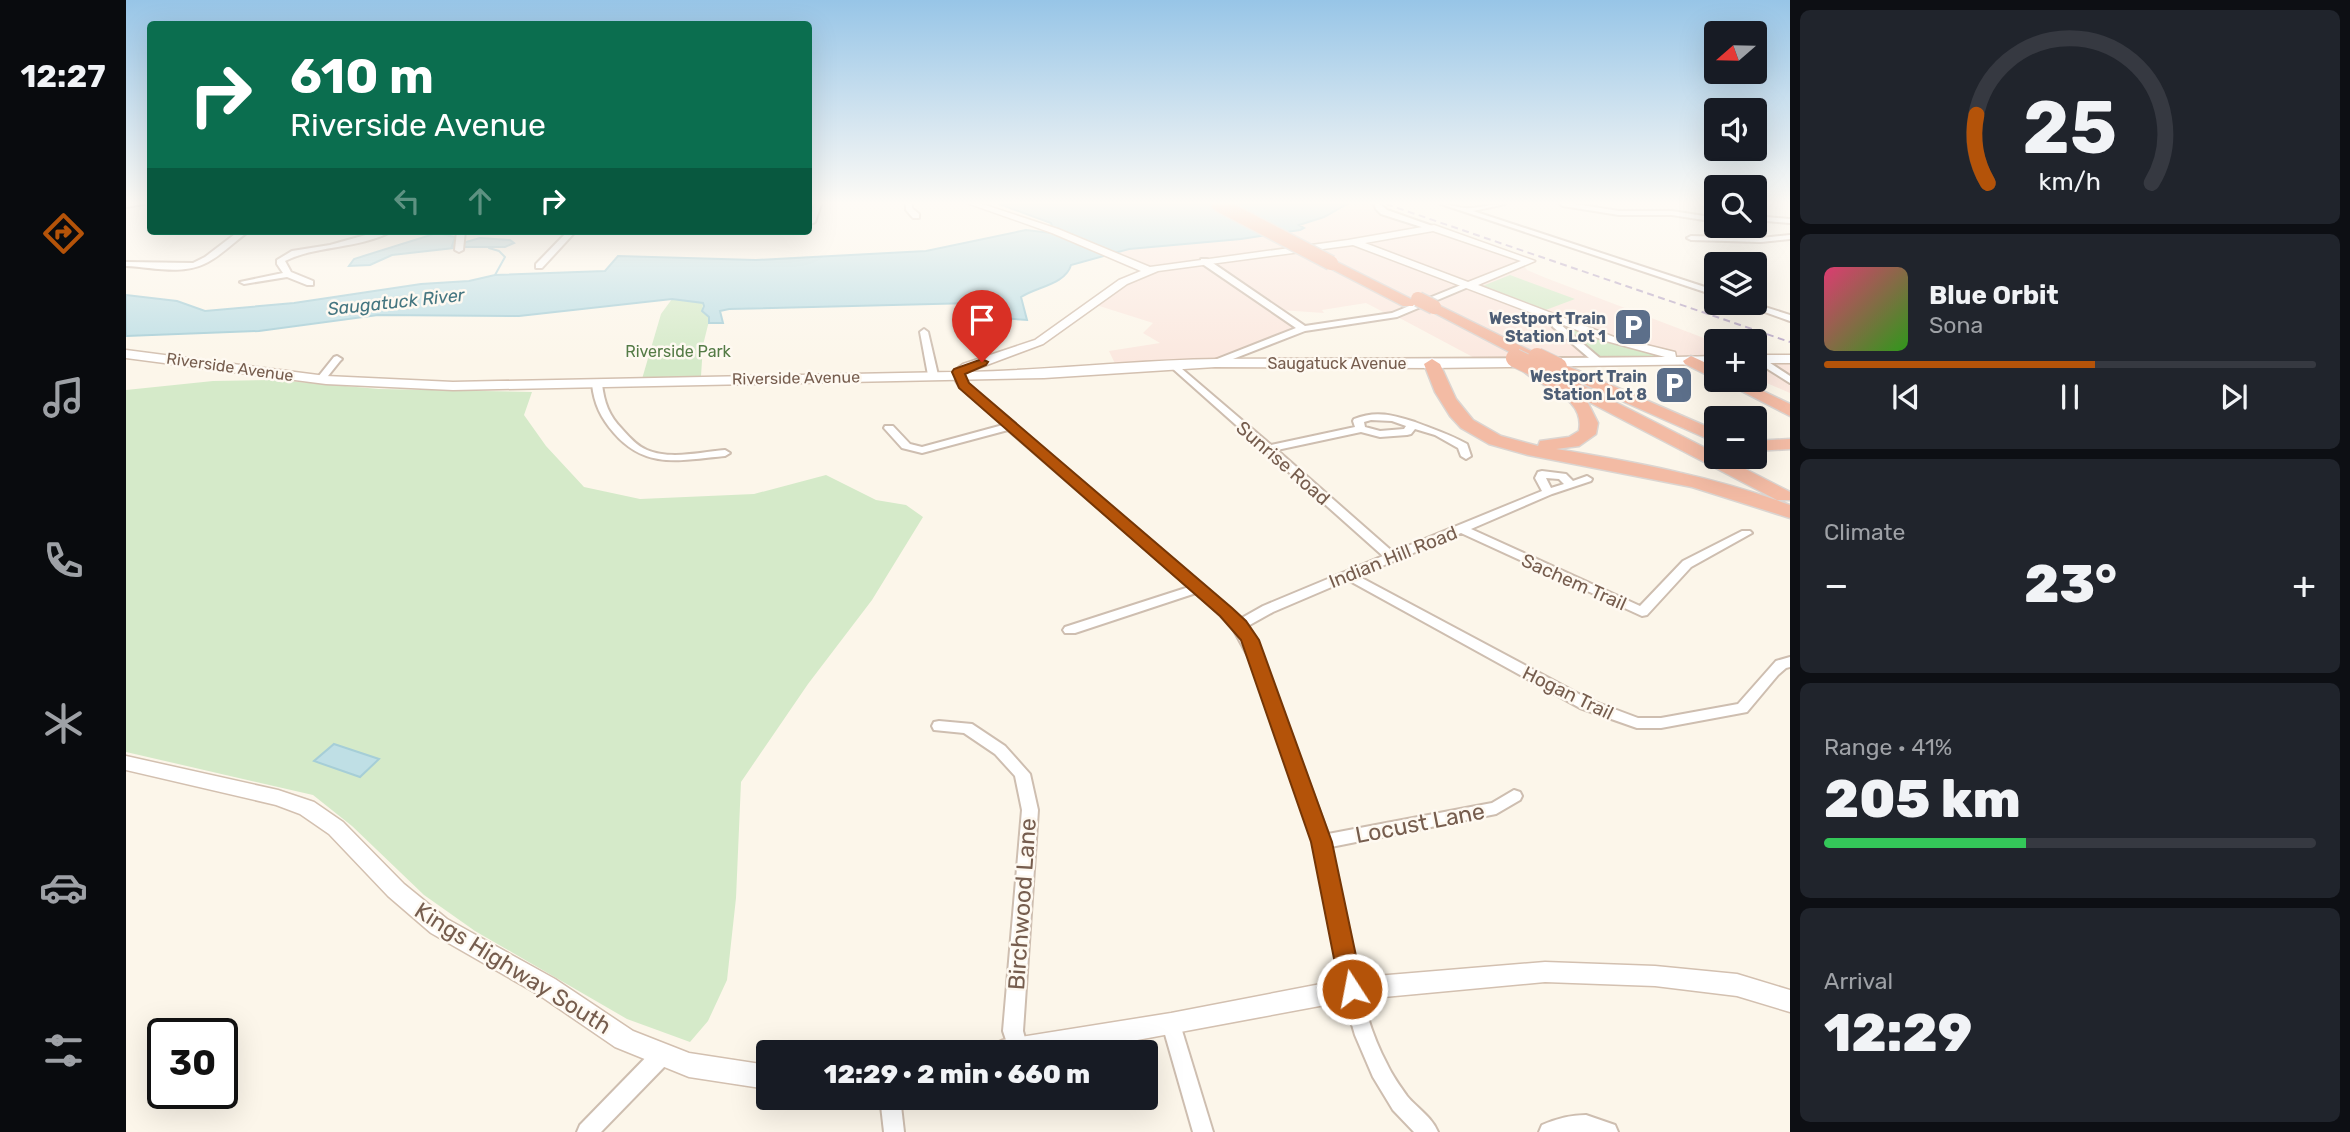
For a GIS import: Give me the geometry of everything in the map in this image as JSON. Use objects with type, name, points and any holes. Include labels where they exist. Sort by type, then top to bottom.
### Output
[{"type":"highway","points":[[1329,257],[1338,261]]},
{"type":"highway","points":[[1330,257],[1488,340],[1704,447]]},
{"type":"highway","points":[[1691,360],[1704,366]]},
{"type":"highway","points":[[1432,364],[1440,370],[1464,413],[1487,431],[1514,440],[1545,445],[1568,443],[1584,436],[1590,422],[1583,408],[1533,362]]},
{"type":"highway","points":[[1533,362],[1704,433]]},
{"type":"highway","points":[[1533,362],[1790,499]]},
{"type":"highway","points":[[1432,364],[1433,371],[1456,413],[1466,424],[1491,438],[1718,487],[1790,512]]},
{"type":"highway","points":[[1752,392],[1790,411]]},
{"type":"highway","points":[[1762,392],[1790,405]]},
{"type":"highway","points":[[1767,445],[1790,444]]},
{"type":"highway","points":[[1749,469],[1790,489]]},
{"type":"main road","points":[[1117,257],[1148,270]]},
{"type":"main road","name":"Riverside Avenue","points":[[126,354],[321,379],[453,387],[957,375],[967,367],[1041,341],[1123,282],[1148,270],[1237,257]]},
{"type":"main road","points":[[1394,257],[1610,339],[1691,360]]},
{"type":"main road","points":[[1469,285],[1530,261],[1518,257]]},
{"type":"main road","points":[[1767,359],[1790,359]]},
{"type":"main road","name":"Saugatuck Avenue","points":[[957,375],[1044,374],[1215,363],[1432,364],[1704,360]]},
{"type":"main road","name":"Kings Highway South","points":[[126,763],[278,798],[317,813],[336,828],[416,909],[439,926],[547,987],[624,1039],[689,1065],[756,1075]]},
{"type":"main road","points":[[1072,1040],[1352,989],[1545,972],[1655,976],[1737,985],[1790,1001]]},
{"type":"street","points":[[126,264],[195,265],[207,257]]},
{"type":"street","points":[[286,257],[280,262],[288,274]]},
{"type":"street","points":[[539,266],[548,257]]},
{"type":"street","points":[[1604,257],[1704,290]]},
{"type":"street","points":[[1204,261],[1303,329]]},
{"type":"street","points":[[244,282],[288,274],[310,283]]},
{"type":"street","points":[[1215,363],[1303,329],[1394,314],[1469,285]]},
{"type":"street","points":[[1767,310],[1790,318]]},
{"type":"street","points":[[1552,317],[1556,325],[1599,362]]},
{"type":"street","points":[[924,332],[933,375]]},
{"type":"street","points":[[321,379],[337,359]]},
{"type":"street","points":[[1767,365],[1790,380]]},
{"type":"street","name":"Sunrise Road","points":[[1175,366],[1392,558]]},
{"type":"street","points":[[957,375],[963,385],[1240,625],[1250,640],[1322,842],[1352,989],[1370,1051],[1395,1096],[1428,1132]]},
{"type":"street","points":[[597,384],[598,400],[608,420],[626,441],[645,453],[669,456],[725,453]]},
{"type":"street","points":[[1361,429],[1358,421],[1374,417],[1405,421],[1443,434],[1463,446],[1466,456]]},
{"type":"street","points":[[1268,449],[1361,429],[1394,435],[1407,432],[1412,425]]},
{"type":"street","points":[[889,428],[906,446],[922,450],[1010,426]]},
{"type":"street","points":[[1548,492],[1540,478],[1542,474],[1562,476],[1571,485]]},
{"type":"street","name":"Indian Hill Road","points":[[1240,625],[1268,609],[1348,575],[1548,492],[1587,479]]},
{"type":"street","name":"Sachem Trail","points":[[1462,529],[1642,612],[1687,564],[1746,533]]},
{"type":"street","name":"Hogan Trail","points":[[1348,575],[1585,705],[1637,723],[1661,723],[1742,708],[1773,672],[1782,664],[1790,663]]},
{"type":"street","points":[[1070,629],[1197,588]]},
{"type":"street","name":"Birchwood Lane","points":[[939,726],[967,728],[1000,750],[1021,774],[1030,810],[1012,1040]]},
{"type":"street","name":"Locust Lane","points":[[1322,842],[1496,808],[1514,796]]},
{"type":"street","points":[[1171,1024],[1203,1132]]},
{"type":"street","points":[[587,1132],[661,1056]]},
{"type":"street","points":[[891,1110],[894,1132]]},
{"type":"street","points":[[1549,1132],[1571,1124],[1608,1132]]},
{"type":"shaded area","points":[[1122,257],[1519,257],[1525,259],[1524,266],[1527,270],[1704,338],[1704,360],[1484,363],[1366,303],[1322,310],[1324,313],[1280,310],[1302,326],[1215,363],[1118,370],[1109,351],[1160,343],[1143,333],[1153,323],[1093,304],[1147,270]]},
{"type":"shaded area","points":[[1767,357],[1790,358],[1790,393],[1767,383]]},
{"type":"green space","points":[[1510,275],[1575,299],[1543,311],[1480,287]]},
{"type":"green space","name":"Riverside Park","points":[[672,299],[703,303],[702,311],[710,317],[703,345],[701,376],[642,379],[661,314]]},
{"type":"green space","points":[[1562,326],[1664,356],[1602,358]]},
{"type":"green space","points":[[276,380],[379,389],[532,392],[524,415],[546,446],[584,487],[640,499],[754,494],[826,475],[876,500],[906,505],[923,517],[872,600],[808,684],[741,782],[736,898],[727,980],[708,1021],[690,1042],[627,1019],[475,931],[424,895],[352,826],[313,795],[126,752],[126,390],[213,381]]},
{"type":"water","points":[[388,257],[370,265],[349,266],[354,259]]},
{"type":"water","name":"Saugatuck River","points":[[617,257],[756,260],[816,257],[1101,257],[1071,265],[1057,281],[1021,297],[1027,320],[984,317],[973,303],[729,309],[720,311],[723,323],[709,323],[709,317],[702,311],[703,303],[672,299],[519,316],[378,315],[259,331],[126,336],[126,295],[177,301],[205,311],[294,303],[421,284],[469,281],[495,275],[605,271]]},
{"type":"water","points":[[334,744],[379,759],[360,777],[314,761]]},
{"type":"waterway","points":[[495,275],[505,257]]},
{"type":"railway","points":[[1541,257],[1790,342]]},
{"type":"place","name":"Westport Train Station Lot 1","points":[[1633,327]]},
{"type":"place","name":"Westport Train Station Lot 8","points":[[1674,385]]},
{"type":"route","points":[[982,362],[958,372],[958,378],[963,385],[1226,612],[1240,625],[1250,640],[1322,842],[1352,989]]}]
